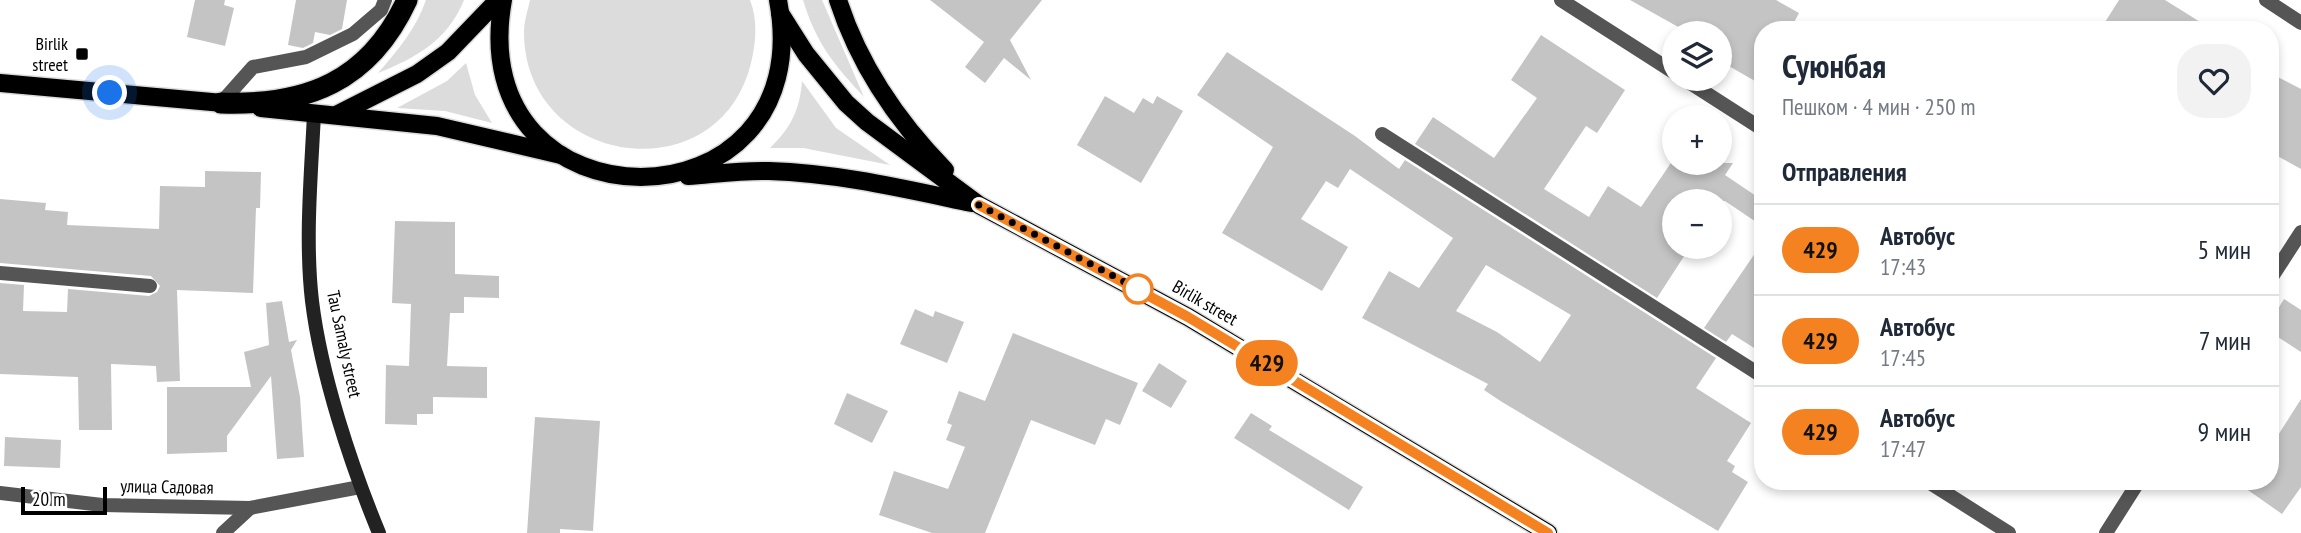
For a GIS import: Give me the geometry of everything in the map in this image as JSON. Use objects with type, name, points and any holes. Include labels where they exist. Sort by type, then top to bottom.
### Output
[{"type":"highway","points":[[221,103],[282,102],[329,85],[361,65],[386,36],[407,0]]},
{"type":"main road","points":[[338,114],[448,52],[501,0]]},
{"type":"main road","points":[[501,0],[498,30],[501,66],[513,101],[534,132],[561,155],[594,172],[631,179],[767,170],[803,172],[877,183],[979,205]]},
{"type":"main road","points":[[838,0],[847,27],[876,85],[934,158],[979,205]]},
{"type":"main road","points":[[667,177],[700,167],[729,149],[753,125],[771,96],[781,63],[783,29],[780,4]]},
{"type":"main road","points":[[780,4],[806,54],[853,109],[979,205]]},
{"type":"main road","points":[[0,83],[314,114],[338,114],[437,126],[561,155]]},
{"type":"main road","name":"Birlik street","points":[[979,205],[1177,311],[1548,533]]},
{"type":"street","points":[[221,103],[253,67],[306,57],[354,34],[382,10],[385,0]]},
{"type":"street","points":[[1561,0],[1662,65]]},
{"type":"street","points":[[2266,0],[2301,23]]},
{"type":"street","points":[[1703,91],[1754,124]]},
{"type":"street","name":"Tau Samaly street","points":[[314,114],[310,204],[312,302],[325,364],[360,487],[379,533]]},
{"type":"street","points":[[1382,134],[1754,371]]},
{"type":"street","points":[[2279,266],[2301,232]]},
{"type":"street","points":[[0,273],[150,286]]},
{"type":"street","name":"улица Садовая","points":[[0,493],[102,505],[250,508],[360,487]]},
{"type":"street","points":[[1941,490],[2009,533]]},
{"type":"street","points":[[2106,533],[2133,490]]},
{"type":"street","points":[[223,533],[250,508]]},
{"type":"shaded area","points":[[426,0],[464,0],[440,37],[418,54],[378,73],[412,30]]},
{"type":"shaded area","points":[[530,0],[750,0],[755,32],[751,63],[732,105],[702,133],[665,147],[626,148],[587,136],[555,112],[532,78],[524,32]]},
{"type":"shaded area","points":[[803,0],[822,0],[864,97],[827,53]]},
{"type":"shaded area","points":[[466,63],[475,95],[492,123],[445,111],[397,108],[447,81]]},
{"type":"shaded area","points":[[802,81],[836,128],[890,165],[803,148],[770,148],[793,118]]},
{"type":"building","points":[[195,0],[225,0],[224,5],[234,8],[225,46],[187,37]]},
{"type":"building","points":[[296,0],[347,0],[342,29],[330,35],[315,32],[313,43],[303,48],[288,45]]},
{"type":"building","points":[[930,0],[1042,0],[1010,40],[1031,80],[1004,58],[985,83],[965,67],[984,42]]},
{"type":"building","points":[[1630,0],[1776,0],[1799,13],[1795,21],[1754,21],[1754,80],[1732,68],[1732,21],[1668,21]]},
{"type":"building","points":[[2119,0],[2165,0],[2199,21],[2106,21]]},
{"type":"building","points":[[1541,35],[1625,90],[1597,133],[1586,126],[1544,189],[1589,217],[1608,186],[1641,207],[1663,175],[1725,175],[1754,195],[1754,221],[1732,206],[1732,189],[1662,189],[1662,259],[1682,259],[1657,298],[1415,144],[1433,117],[1494,158],[1537,98],[1511,80]]},
{"type":"building","points":[[1227,52],[1355,136],[1399,169],[1405,160],[1716,358],[1696,388],[1751,423],[1727,461],[1735,466],[1732,472],[1748,482],[1718,531],[1502,402],[1484,390],[1488,384],[1362,318],[1389,271],[1419,288],[1453,238],[1350,169],[1338,188],[1326,181],[1301,219],[1348,247],[1322,291],[1222,233],[1273,147],[1197,95]],"holes":[[[1486,265],[1571,315],[1540,362],[1497,332],[1456,311]]]},
{"type":"building","points":[[2279,78],[2301,89],[2301,169],[2279,157]]},
{"type":"building","points":[[1105,96],[1134,113],[1143,98],[1153,104],[1157,96],[1183,111],[1141,183],[1077,145]]},
{"type":"building","points":[[205,171],[261,172],[260,208],[256,208],[253,293],[177,290],[180,381],[157,382],[156,366],[111,364],[112,430],[79,430],[78,377],[0,374],[0,283],[24,285],[23,311],[67,312],[68,289],[149,296],[157,292],[160,286],[151,276],[0,263],[0,199],[46,203],[45,210],[68,212],[67,225],[159,229],[160,186],[205,187]]},
{"type":"building","points":[[395,221],[455,222],[455,274],[499,276],[499,298],[464,297],[464,313],[450,313],[447,366],[487,367],[487,398],[433,397],[433,414],[417,414],[417,425],[385,424],[386,365],[409,366],[411,304],[392,303]]},
{"type":"building","points":[[1754,255],[1754,348],[1732,334],[1726,342],[1704,328]]},
{"type":"building","points":[[2284,299],[2301,310],[2301,352],[2279,338],[2279,307]]},
{"type":"building","points":[[282,301],[289,342],[297,340],[291,350],[300,397],[304,457],[277,459],[271,376],[227,436],[227,452],[167,454],[167,387],[251,387],[244,352],[269,345],[266,303]]},
{"type":"building","points":[[915,309],[933,317],[935,311],[964,322],[947,363],[900,344]]},
{"type":"building","points":[[1013,333],[1138,383],[1120,425],[1106,419],[1095,445],[1031,420],[985,533],[932,533],[879,515],[894,471],[948,489],[965,447],[946,440],[952,425],[947,423],[959,391],[985,401]]},
{"type":"building","points":[[1159,363],[1187,381],[1171,408],[1142,391]]},
{"type":"building","points":[[847,393],[888,411],[872,443],[834,424]]},
{"type":"building","points":[[2301,399],[2301,487],[2282,514],[2248,490],[2279,490],[2279,434]]},
{"type":"building","points":[[1251,413],[1272,426],[1269,430],[1363,487],[1349,510],[1234,438]]},
{"type":"building","points":[[535,417],[600,421],[593,531],[560,529],[560,533],[527,533]]},
{"type":"building","points":[[5,437],[61,440],[60,468],[4,466]]},
{"type":"bus line","name":"429","points":[[979,205],[1115,275],[1188,317],[1548,533]]},
{"type":"place","name":"Birlik street","points":[[82,54]]},
{"type":"route","points":[[110,93],[437,126],[561,155],[594,172],[631,179],[767,170],[803,172],[877,183],[979,205],[1138,289]]}]
